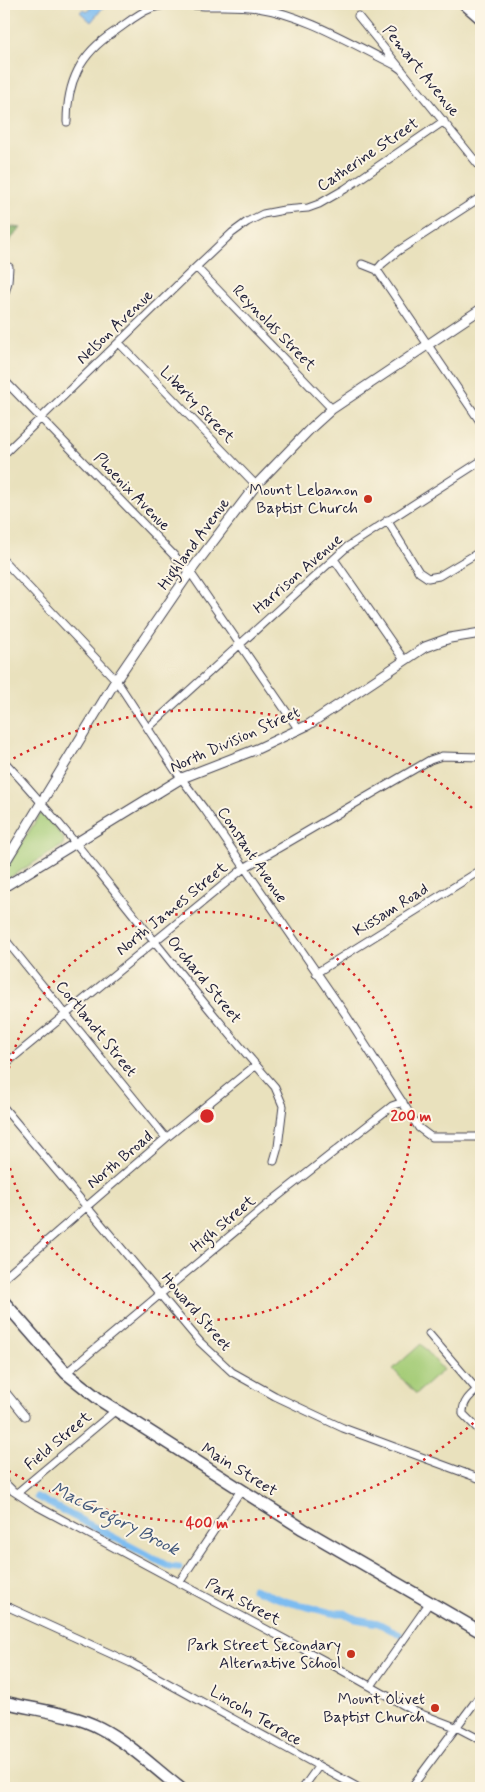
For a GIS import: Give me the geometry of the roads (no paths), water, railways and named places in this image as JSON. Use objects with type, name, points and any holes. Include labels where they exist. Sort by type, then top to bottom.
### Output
[{"type":"main road","points":[[465,4],[481,18]]},
{"type":"main road","name":"Main Street","points":[[4,1302],[66,1373],[81,1387],[326,1543],[481,1632]]},
{"type":"main road","points":[[4,1702],[78,1720],[99,1728],[126,1745],[180,1788]]},
{"type":"street","points":[[67,122],[69,92],[73,78],[82,62],[94,47],[139,15],[158,6],[170,4],[233,5],[259,8],[308,23],[402,70]]},
{"type":"street","name":"Pemart Avenue","points":[[358,16],[481,168]]},
{"type":"street","name":"Catherine Street","points":[[247,222],[263,214],[308,208],[319,204],[345,189],[444,120]]},
{"type":"street","points":[[377,270],[398,251],[481,197]]},
{"type":"street","name":"Nelson Avenue","points":[[4,454],[196,267],[232,233],[247,222]]},
{"type":"street","points":[[362,264],[377,270],[481,423]]},
{"type":"street","points":[[4,296],[8,282],[9,267]]},
{"type":"street","name":"Reynolds Street","points":[[196,267],[332,408]]},
{"type":"street","name":"Highland Avenue","points":[[4,864],[116,680],[190,572],[256,486],[332,408],[481,309]]},
{"type":"street","name":"Liberty Street","points":[[118,343],[256,486]]},
{"type":"street","name":"Phoenix Avenue","points":[[4,380],[190,572],[299,730]]},
{"type":"street","name":"Harrison Avenue","points":[[148,728],[347,548],[481,461]]},
{"type":"street","points":[[388,520],[419,572],[428,578],[437,577],[481,551]]},
{"type":"street","points":[[334,559],[404,660]]},
{"type":"street","name":"Constant Avenue","points":[[4,561],[116,680],[346,1015],[418,1126],[432,1137],[481,1137]]},
{"type":"street","name":"North Division Street","points":[[4,887],[182,778],[257,749],[299,730],[425,647],[450,638],[481,633]]},
{"type":"street","name":"North James Street","points":[[4,1065],[244,868],[430,760],[442,756],[481,757]]},
{"type":"street","name":"Orchard Street","points":[[4,761],[76,843],[275,1087],[283,1106],[278,1147],[274,1161]]},
{"type":"street","name":"Kissam Road","points":[[316,973],[481,870]]},
{"type":"street","name":"Cortlandt Street","points":[[4,938],[166,1138]]},
{"type":"street","name":"North Broad","points":[[4,1278],[166,1138],[256,1065]]},
{"type":"street","name":"High Street","points":[[66,1373],[268,1204],[392,1106],[403,1102]]},
{"type":"street","name":"Howard Street","points":[[4,1108],[200,1342],[224,1366],[275,1396],[343,1428],[481,1478]]},
{"type":"street","points":[[429,1334],[479,1388],[463,1407],[463,1414],[481,1432]]},
{"type":"street","points":[[4,1390],[24,1416]]},
{"type":"street","name":"Field Street","points":[[17,1493],[116,1410]]},
{"type":"street","points":[[4,1482],[17,1493]]},
{"type":"street","points":[[179,1583],[241,1490]]},
{"type":"street","name":"Park Street","points":[[17,1493],[33,1504],[416,1712],[458,1728],[481,1740]]},
{"type":"street","points":[[371,1686],[430,1602]]},
{"type":"street","name":"Lincoln Terrace","points":[[4,1604],[132,1663],[359,1788]]},
{"type":"street","points":[[411,1788],[458,1728],[481,1694]]},
{"type":"street","points":[[303,1788],[318,1767]]},
{"type":"water","points":[[94,4],[105,5],[91,22],[80,12],[83,9],[87,12]]},
{"type":"waterway","name":"MacGregory Brook","points":[[37,1497],[170,1567],[179,1568]]},
{"type":"waterway","name":"MacGregory Brook","points":[[253,1589],[288,1602],[332,1613],[344,1613],[356,1619],[378,1623],[399,1634]]},
{"type":"place","name":"Mount Lebanon Baptist Church","points":[[368,499]]},
{"type":"place","name":"Park Street Secondary Alternative School","points":[[351,1654]]},
{"type":"place","name":"Mount Olivet Baptist Church","points":[[435,1708]]}]
